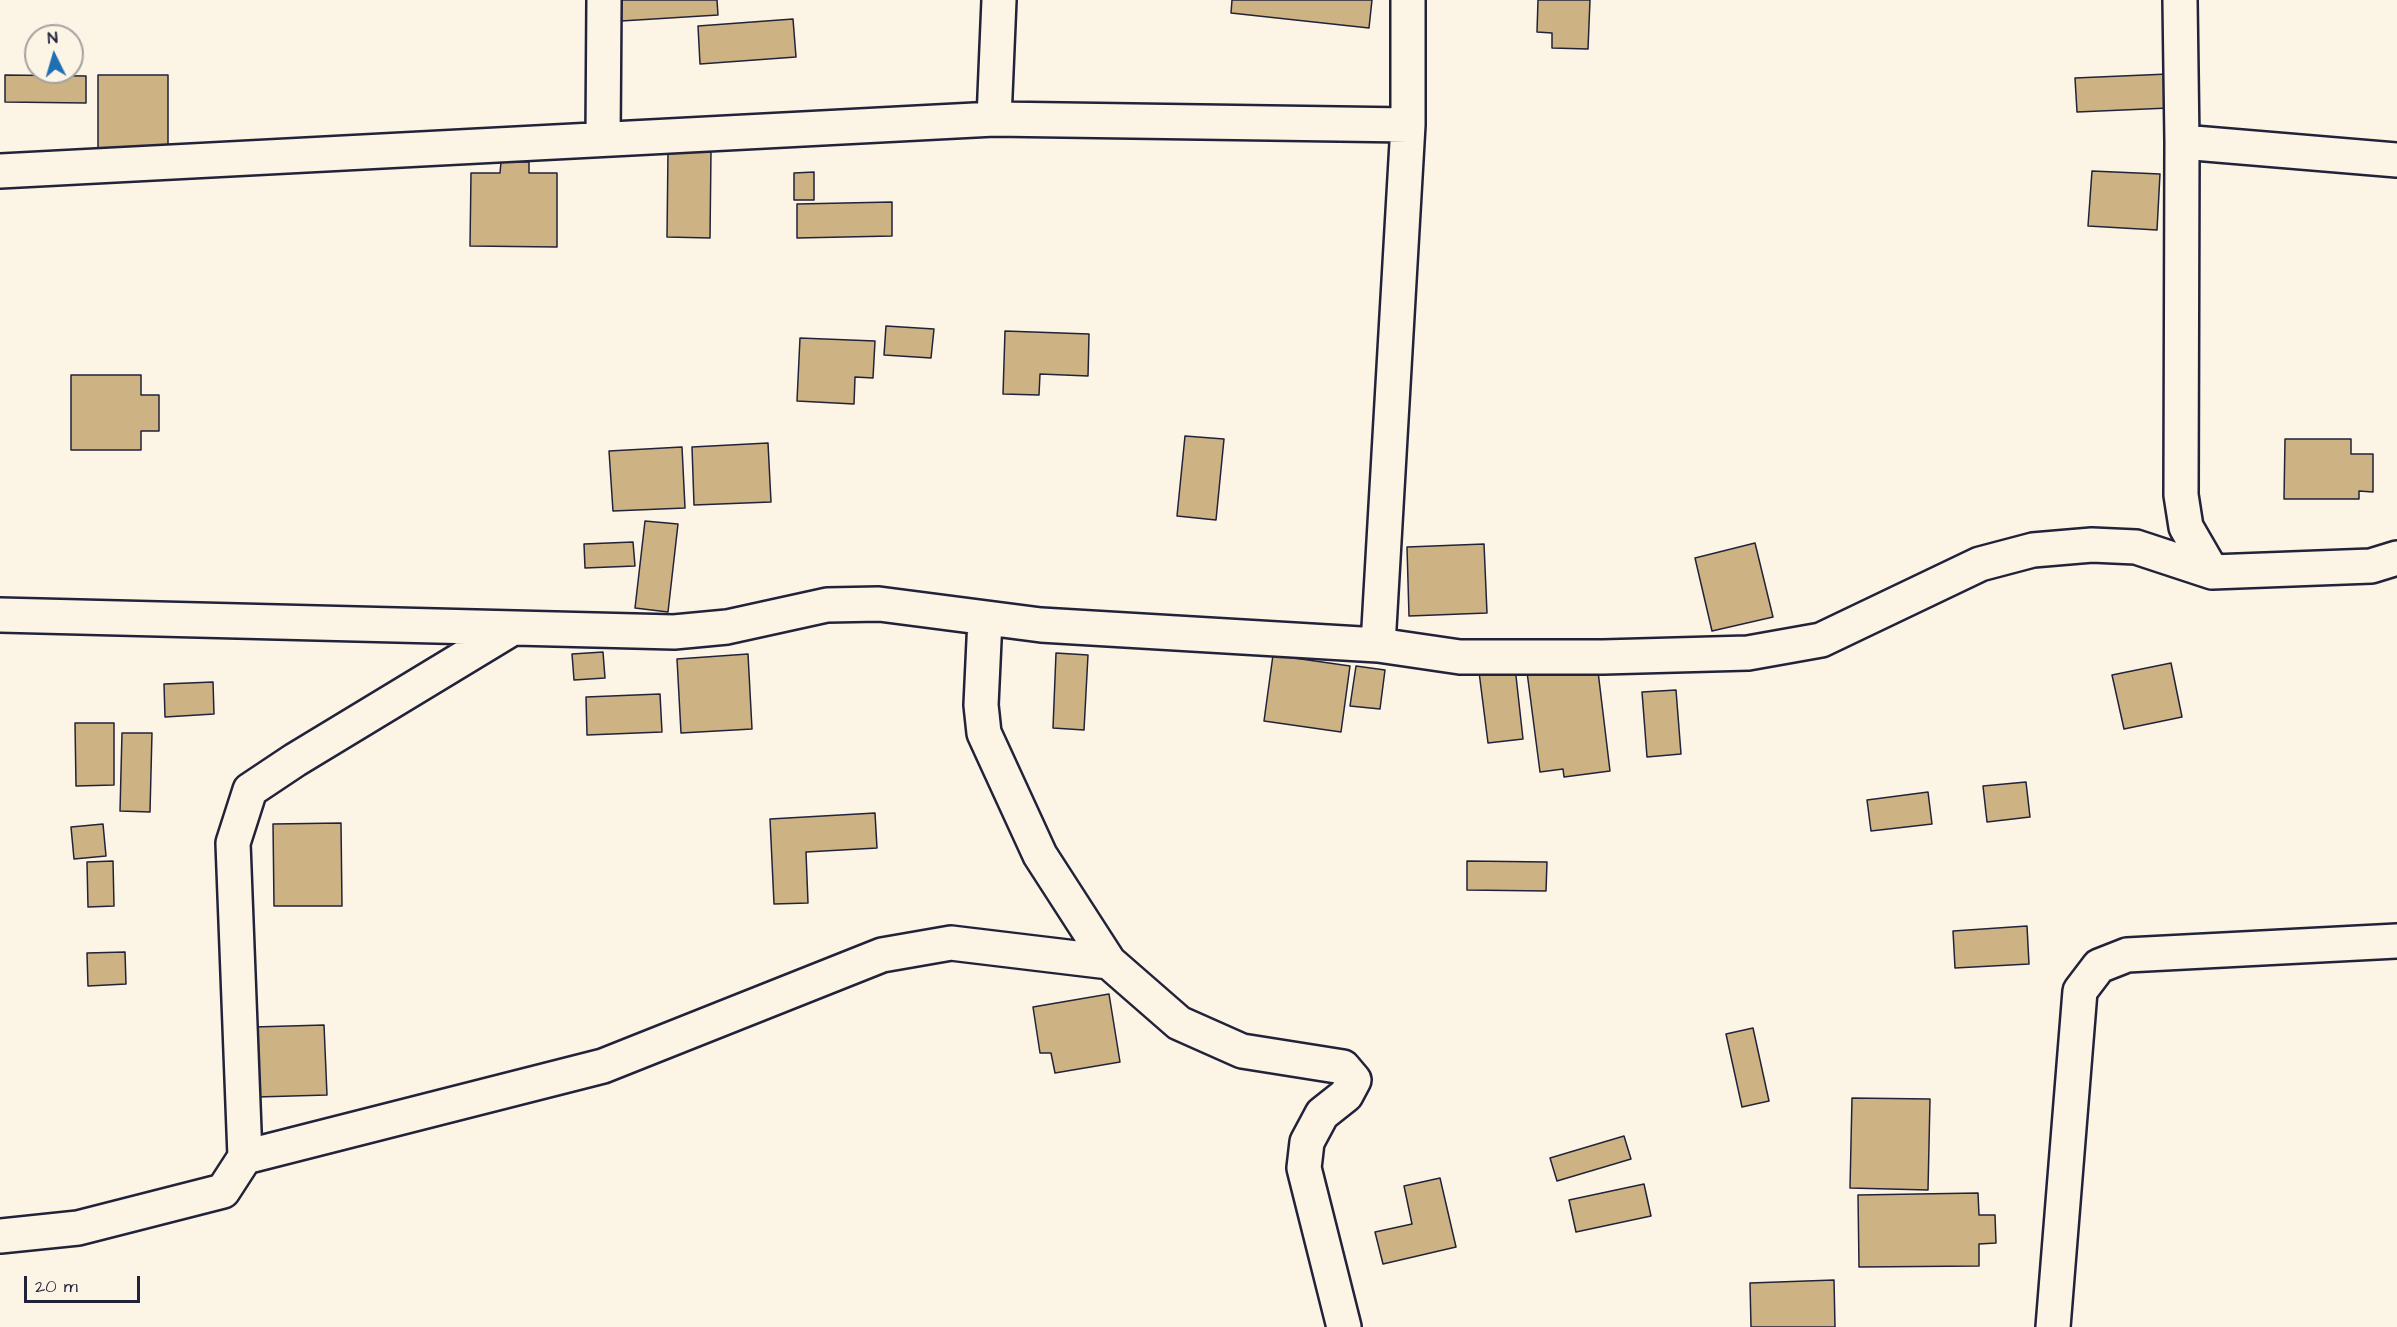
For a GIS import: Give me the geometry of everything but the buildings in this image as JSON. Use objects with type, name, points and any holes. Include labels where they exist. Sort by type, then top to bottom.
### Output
[{"type":"street","points":[[603,139],[604,0]]},
{"type":"street","points":[[994,119],[999,0]]},
{"type":"street","points":[[1378,645],[1408,125],[1408,0]]},
{"type":"street","points":[[2180,0],[2181,495],[2186,527],[2212,572]]},
{"type":"street","points":[[0,171],[994,119],[1408,125]]},
{"type":"street","points":[[2182,142],[2397,160]]},
{"type":"street","points":[[0,615],[674,632],[727,627],[827,605],[879,604],[1041,625],[1378,645],[1460,657],[1603,657],[1748,653],[1821,640],[1980,564],[2033,550],[2091,545],[2136,547],[2212,572],[2371,566],[2397,558]]},
{"type":"street","points":[[985,619],[981,705],[984,733],[1040,855],[1109,962],[1179,1023],[1242,1051],[1343,1067],[1354,1080],[1346,1095],[1322,1114],[1307,1142],[1304,1168],[1344,1327]]},
{"type":"street","points":[[0,1236],[78,1228],[223,1191],[245,1157],[232,843],[250,790],[295,760],[513,628]]},
{"type":"street","points":[[2053,1327],[2080,991],[2099,966],[2127,955],[2397,941]]},
{"type":"street","points":[[245,1157],[603,1066],[882,955],[951,943],[1109,962]]}]
